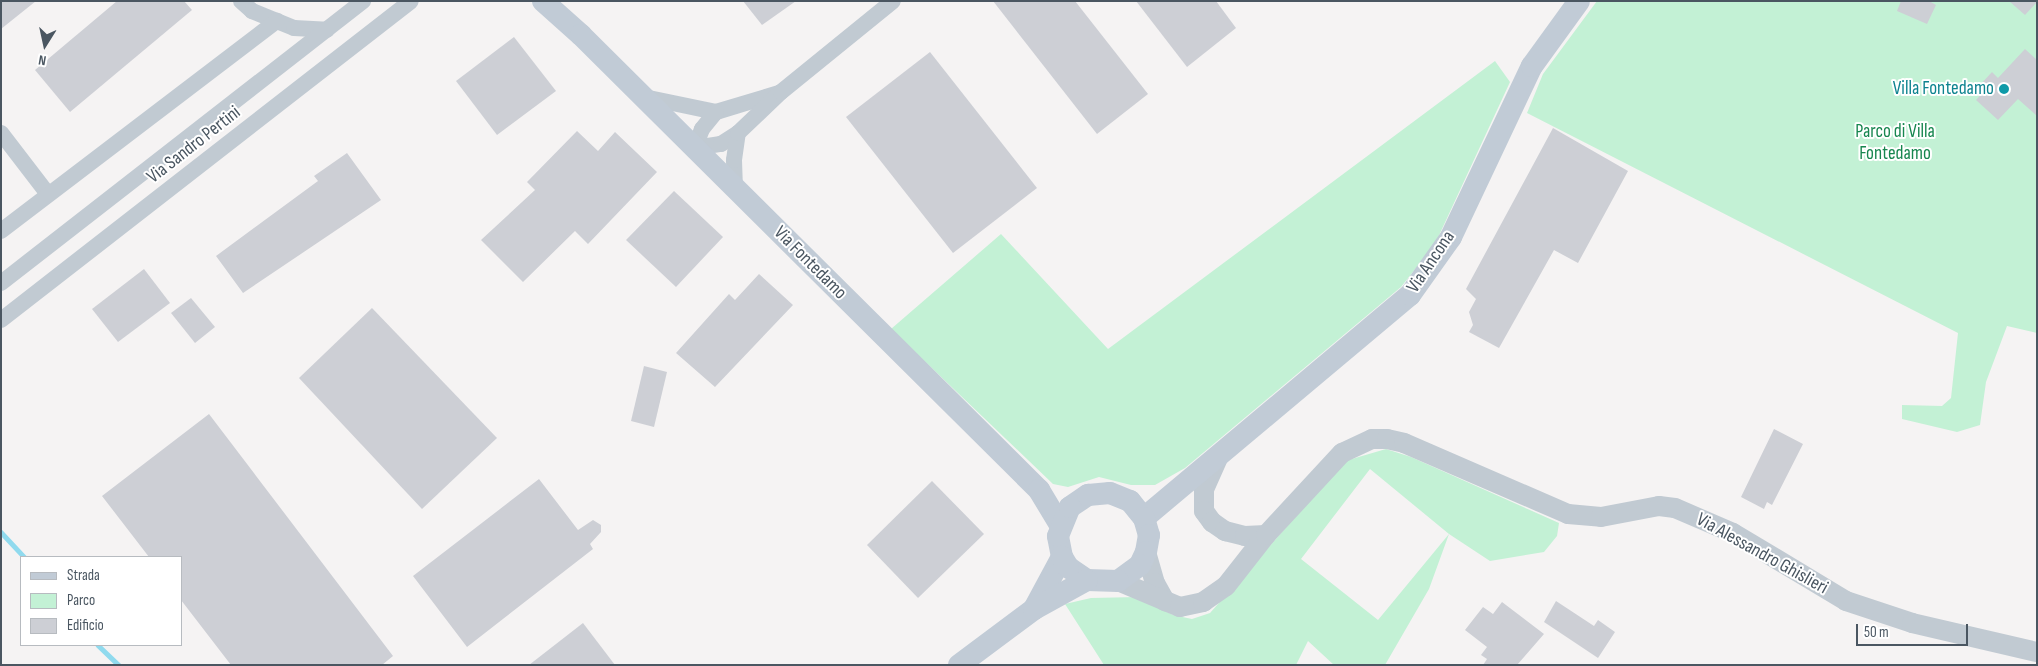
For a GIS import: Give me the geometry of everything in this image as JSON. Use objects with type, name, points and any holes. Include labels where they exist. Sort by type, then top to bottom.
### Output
[{"type":"main road","name":"Via Fontedamo","points":[[543,1],[581,35],[1040,490],[1060,525]]},
{"type":"main road","name":"Via Fontedamo","points":[[564,1],[581,35]]},
{"type":"main road","name":"Via Ancona","points":[[1144,518],[1218,458],[1410,295],[1451,236],[1532,66],[1580,1]]},
{"type":"main road","name":"Via Ancona","points":[[1130,501],[1186,483]]},
{"type":"main road","name":"Via Fontedamo","points":[[1040,490],[1078,500]]},
{"type":"main road","points":[[959,665],[1034,609],[1087,580],[1118,581],[1140,565],[1146,552],[1149,535],[1144,518],[1130,501],[1110,493],[1088,495],[1078,500],[1070,507],[1060,525],[1058,541],[1062,557],[1068,567],[1087,580]]},
{"type":"main road","points":[[1034,609],[1062,557]]},
{"type":"street","points":[[241,1],[252,11],[294,28],[327,30]]},
{"type":"street","name":"Via Sandro Pertini","points":[[1,283],[363,1]]},
{"type":"street","name":"Via Sandro Pertini","points":[[1,320],[410,1]]},
{"type":"street","points":[[716,112],[702,129],[695,148],[721,144],[738,133],[781,92],[893,1]]},
{"type":"street","points":[[1,230],[277,21]]},
{"type":"street","points":[[644,97],[716,112],[781,92]]},
{"type":"street","points":[[1,133],[48,194]]},
{"type":"street","points":[[735,188],[734,160],[738,133]]},
{"type":"street","name":"Via Alessandro Ghislieri","points":[[1118,581],[1180,606],[1203,602],[1226,586],[1266,535],[1342,453],[1372,439],[1387,439],[1404,443],[1568,514],[1601,517],[1659,506],[1675,508],[1733,533],[1846,601],[1912,624],[2037,652]]},
{"type":"street","points":[[1218,458],[1204,490],[1204,511],[1212,522],[1225,531],[1245,536],[1266,535]]},
{"type":"street","points":[[1146,552],[1155,583],[1165,601]]},
{"type":"green space","name":"Parco di Villa Fontedamo","points":[[1597,1],[2037,1],[2037,333],[2007,326],[1986,382],[1980,425],[1957,432],[1902,419],[1902,405],[1942,406],[1951,398],[1958,333],[1527,113],[1543,74]]},
{"type":"green space","points":[[1495,61],[1510,82],[1435,244],[1401,287],[1185,468],[1155,485],[1131,485],[1099,477],[1068,487],[1053,484],[891,329],[1001,234],[1108,349]]},
{"type":"green space","points":[[1386,449],[1411,457],[1559,523],[1557,536],[1544,552],[1490,561],[1449,534],[1429,589],[1385,665],[1334,665],[1308,641],[1296,665],[1104,665],[1065,604],[1091,598],[1138,597],[1173,615],[1192,619],[1210,613],[1345,461]],"holes":[[[1370,469],[1449,534],[1378,620],[1301,559]]]},
{"type":"building","points":[[1,1],[36,1],[1,29]]},
{"type":"building","points":[[117,1],[184,1],[192,10],[70,112],[35,70]]},
{"type":"building","points":[[743,1],[796,1],[762,25]]},
{"type":"building","points":[[993,1],[1075,1],[1148,94],[1097,134]]},
{"type":"building","points":[[1136,1],[1216,1],[1236,28],[1187,67]]},
{"type":"building","name":"Villa Fontedamo","points":[[1901,1],[1929,1],[1936,5],[1927,24],[1897,11]]},
{"type":"building","points":[[2009,1],[2037,1],[2037,2],[2025,15]]},
{"type":"building","points":[[514,37],[556,91],[497,135],[456,81]]},
{"type":"building","name":"Villa Fontedamo","points":[[2025,49],[2037,60],[2037,116],[2018,99],[1998,120],[1976,100],[1984,91],[1979,86],[1992,72],[1998,78]]},
{"type":"building","points":[[930,52],[1037,188],[953,253],[846,117]]},
{"type":"building","points":[[1553,128],[1628,171],[1578,263],[1554,250],[1499,348],[1469,332],[1473,325],[1469,312],[1476,299],[1466,289]]},
{"type":"building","points":[[577,131],[598,151],[615,132],[657,172],[588,244],[575,231],[523,282],[481,240],[535,190],[527,182]]},
{"type":"building","points":[[347,153],[381,200],[243,293],[216,256],[318,181],[314,176]]},
{"type":"building","points":[[674,191],[723,237],[676,287],[626,240]]},
{"type":"building","points":[[144,269],[170,303],[118,342],[92,309]]},
{"type":"building","points":[[759,274],[793,305],[715,387],[676,353],[729,294],[735,300]]},
{"type":"building","points":[[191,298],[215,327],[195,343],[171,313]]},
{"type":"building","points":[[372,308],[497,438],[422,509],[299,378]]},
{"type":"building","points":[[644,366],[667,372],[654,427],[631,421]]},
{"type":"building","points":[[209,414],[393,656],[382,665],[231,665],[182,601],[182,556],[148,556],[102,496]]},
{"type":"building","points":[[1774,429],[1803,444],[1772,505],[1767,502],[1764,509],[1741,497]]},
{"type":"building","points":[[539,479],[578,530],[593,520],[601,525],[601,532],[590,544],[593,549],[467,647],[413,576]]},
{"type":"building","points":[[932,481],[984,534],[918,598],[867,545]]},
{"type":"building","points":[[1556,601],[1594,626],[1598,620],[1615,632],[1598,658],[1544,622]]},
{"type":"building","points":[[1502,602],[1544,634],[1517,665],[1483,665],[1487,659],[1481,655],[1487,647],[1465,630],[1483,607],[1493,614]]},
{"type":"building","points":[[583,623],[615,665],[529,665]]},
{"type":"waterway","points":[[1,532],[23,556]]},
{"type":"waterway","points":[[99,646],[119,665]]},
{"type":"place","name":"Villa Fontedamo","points":[[2004,89]]}]
